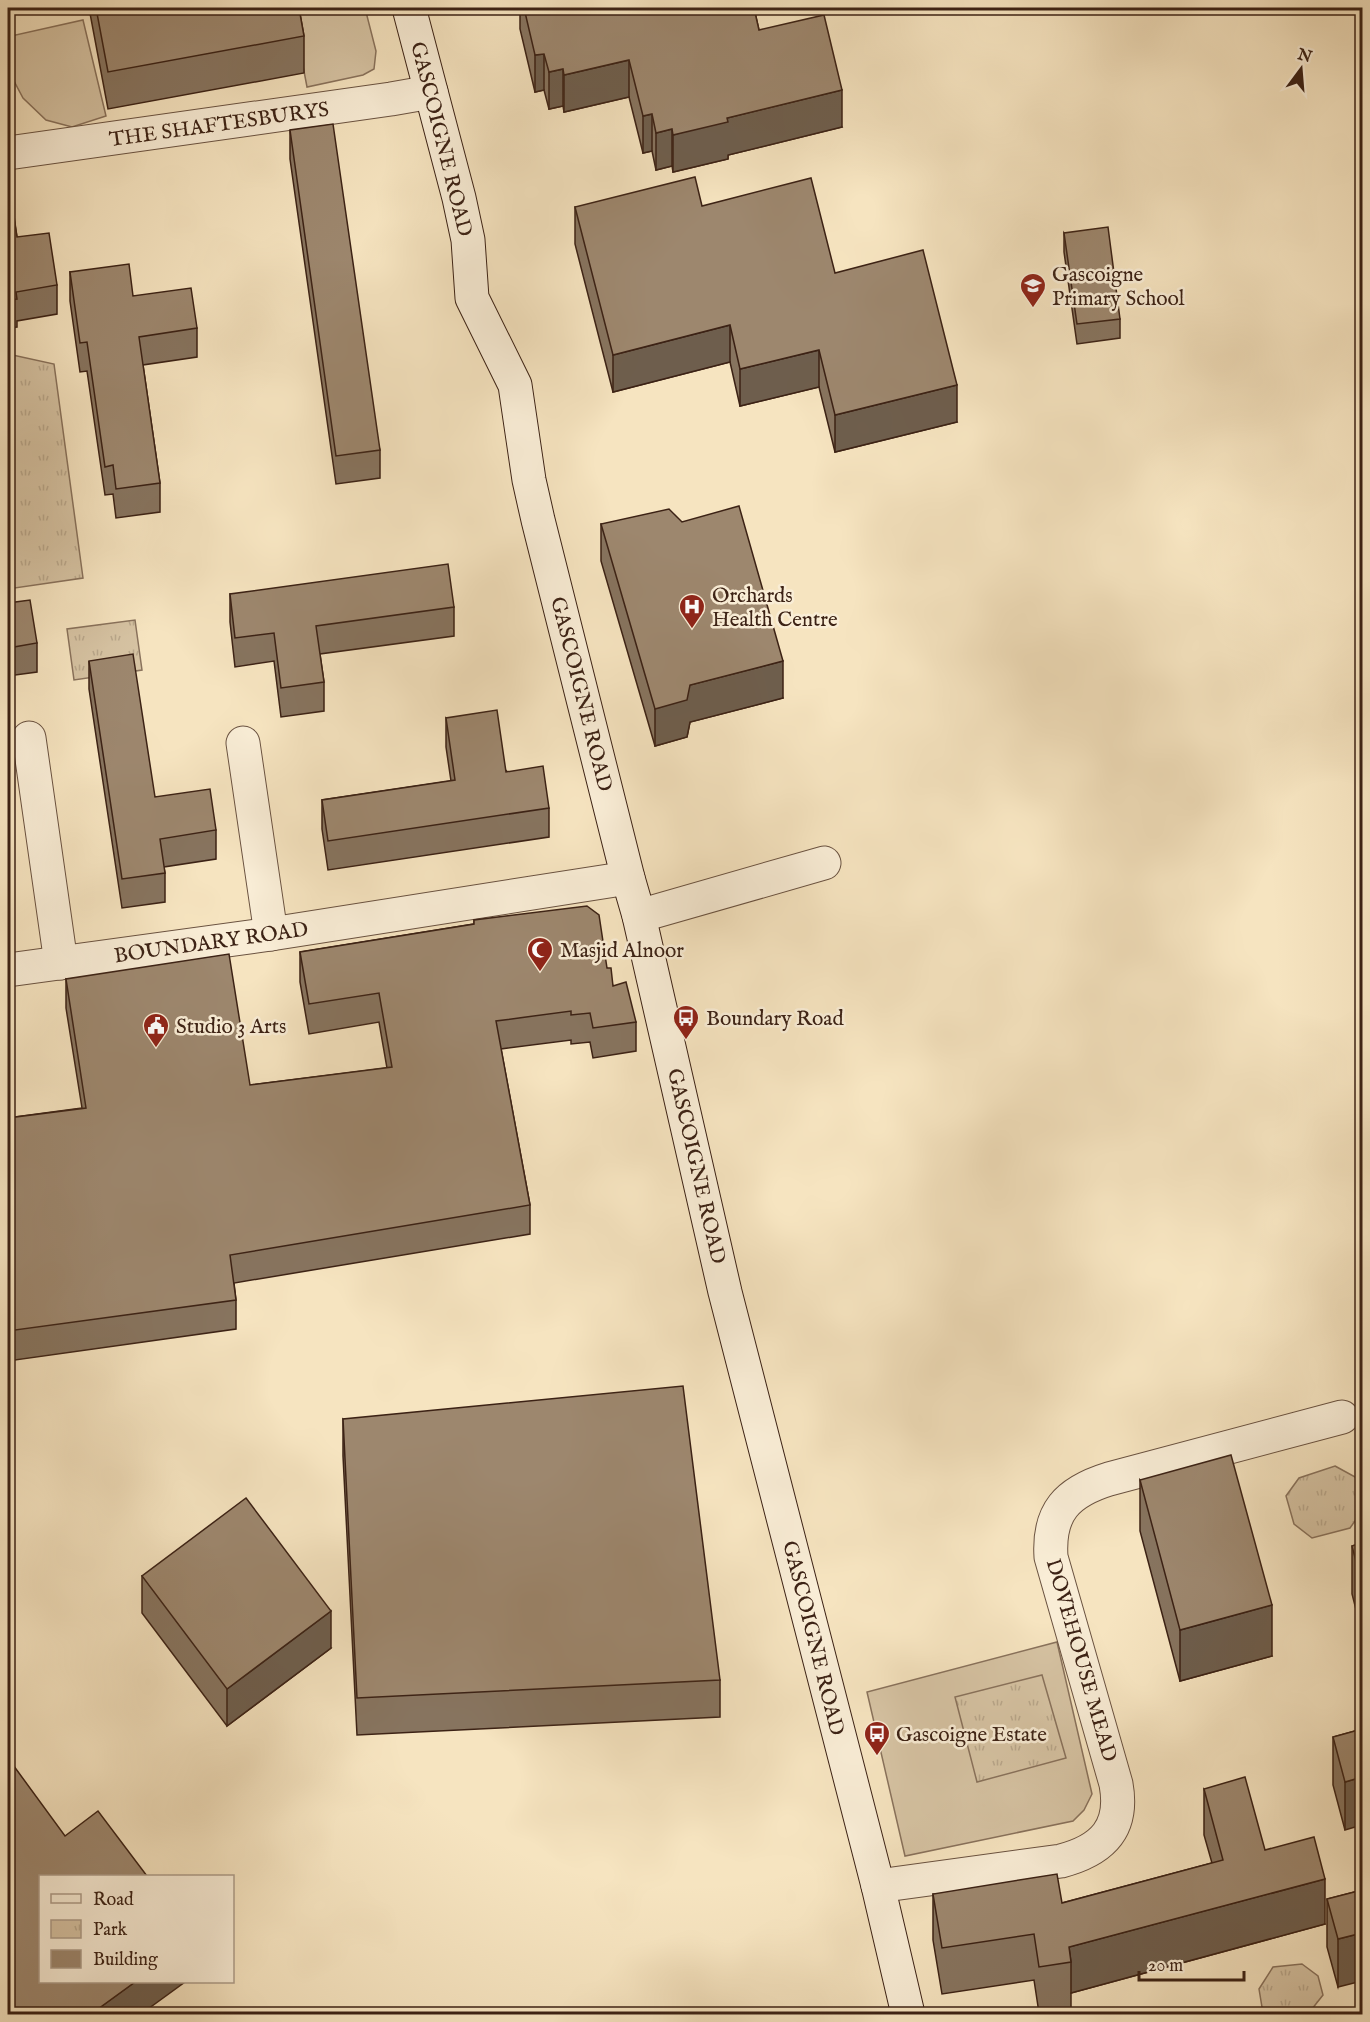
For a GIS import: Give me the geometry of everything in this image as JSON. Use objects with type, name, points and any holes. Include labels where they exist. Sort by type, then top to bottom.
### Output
[{"type":"street","name":"GASCOIGNE ROAD","points":[[409,8],[459,198],[468,240],[472,298],[515,385],[532,490],[639,916],[725,1292],[878,1886],[908,2014]]},
{"type":"street","name":"THE SHAFTESBURYS","points":[[8,153],[431,92]]},
{"type":"street","points":[[29,738],[62,963]]},
{"type":"street","points":[[243,744],[271,934]]},
{"type":"street","points":[[639,916],[824,863]]},
{"type":"street","name":"BOUNDARY ROAD","points":[[8,970],[271,934],[628,878]]},
{"type":"street","name":"DOVEHOUSE MEAD","points":[[878,1886],[1068,1859],[1088,1852],[1100,1844],[1115,1822],[1118,1798],[1116,1784],[1051,1557],[1052,1528],[1057,1513],[1066,1500],[1079,1491],[1109,1479],[1342,1417]]},
{"type":"green space","points":[[292,8],[365,8],[376,51],[374,69],[363,75],[307,87]]},
{"type":"green space","points":[[83,20],[106,116],[72,127],[46,120],[23,98],[14,81],[11,36]]},
{"type":"green space","points":[[8,354],[54,364],[83,578],[8,589]]},
{"type":"green space","points":[[135,620],[142,670],[74,680],[67,629]]},
{"type":"green space","points":[[1335,1466],[1357,1478],[1362,1497],[1362,1511],[1350,1528],[1312,1538],[1294,1524],[1286,1496],[1299,1478]]},
{"type":"green space","points":[[1057,1642],[1092,1794],[1084,1810],[1073,1821],[905,1856],[867,1692]]},
{"type":"green space","points":[[1042,1675],[1066,1758],[977,1782],[955,1697]]},
{"type":"green space","points":[[1302,1964],[1318,1976],[1323,1995],[1308,2014],[1274,2014],[1262,2007],[1259,1989],[1273,1967]]},
{"type":"building","points":[[96,8],[299,8],[304,36],[108,72]]},
{"type":"building","points":[[524,8],[754,8],[759,30],[824,15],[842,90],[727,118],[728,122],[673,135],[672,129],[656,133],[652,114],[643,116],[629,60],[564,75],[563,69],[549,72],[544,54],[535,55]]},
{"type":"building","points":[[333,124],[380,450],[336,456],[290,130]]},
{"type":"building","points":[[695,177],[702,206],[811,178],[835,273],[923,250],[957,385],[835,415],[819,350],[740,369],[730,325],[613,355],[575,207]]},
{"type":"building","points":[[8,181],[17,237],[49,233],[57,285],[16,292],[17,299],[8,300]]},
{"type":"building","points":[[1108,227],[1120,319],[1077,324],[1064,233]]},
{"type":"building","points":[[129,264],[133,296],[191,288],[197,328],[139,337],[160,483],[116,489],[113,465],[105,467],[87,342],[80,343],[70,272]]},
{"type":"building","name":"Orchards Health Centre","points":[[739,506],[783,661],[690,685],[687,700],[655,709],[601,524],[669,509],[682,522]]},
{"type":"building","points":[[448,564],[454,607],[316,626],[324,682],[281,688],[274,633],[235,638],[230,594]]},
{"type":"building","points":[[30,600],[37,643],[8,648],[8,603]]},
{"type":"building","points":[[133,654],[155,797],[210,789],[216,830],[160,839],[165,873],[122,879],[89,661]]},
{"type":"building","points":[[497,710],[506,772],[543,766],[549,808],[328,841],[322,800],[455,780],[446,718]]},
{"type":"building","points":[[587,906],[599,915],[607,968],[611,968],[613,986],[626,982],[636,1022],[593,1028],[590,1013],[571,1015],[571,1011],[496,1021],[530,1205],[230,1255],[236,1300],[8,1331],[8,1118],[86,1108],[66,979],[229,954],[250,1085],[392,1067],[379,993],[309,1004],[300,952],[474,924],[474,920]]},
{"type":"building","points":[[8,995],[14,1040],[8,1041]]},
{"type":"building","points":[[683,1386],[720,1680],[357,1698],[343,1419]]},
{"type":"building","points":[[1231,1455],[1272,1605],[1180,1630],[1140,1480]]},
{"type":"building","points":[[246,1498],[331,1611],[227,1689],[142,1576]]},
{"type":"building","points":[[1362,1543],[1362,1585],[1352,1546]]},
{"type":"building","points":[[1362,1729],[1362,1777],[1345,1782],[1333,1737]]},
{"type":"building","points":[[8,1758],[65,1836],[98,1811],[146,1875],[39,1875],[39,1983],[134,1983],[91,2014],[8,2014]]},
{"type":"building","points":[[1245,1777],[1265,1850],[1314,1837],[1325,1879],[1069,1947],[1071,1962],[1039,1967],[1034,1934],[942,1948],[933,1894],[1057,1874],[1062,1903],[1223,1860],[1204,1789]]},
{"type":"building","points":[[1362,1890],[1362,1933],[1338,1939],[1327,1899]]},
{"type":"place","name":"Gascoigne Primary School","points":[[1033,309]]},
{"type":"place","name":"Orchards Health Centre","points":[[692,630]]},
{"type":"place","name":"Masjid Alnoor","points":[[540,973]]},
{"type":"place","name":"Boundary Road","points":[[686,1041]]},
{"type":"place","name":"Studio 3 Arts","points":[[156,1049]]},
{"type":"place","name":"Gascoigne Estate","points":[[877,1757]]}]
